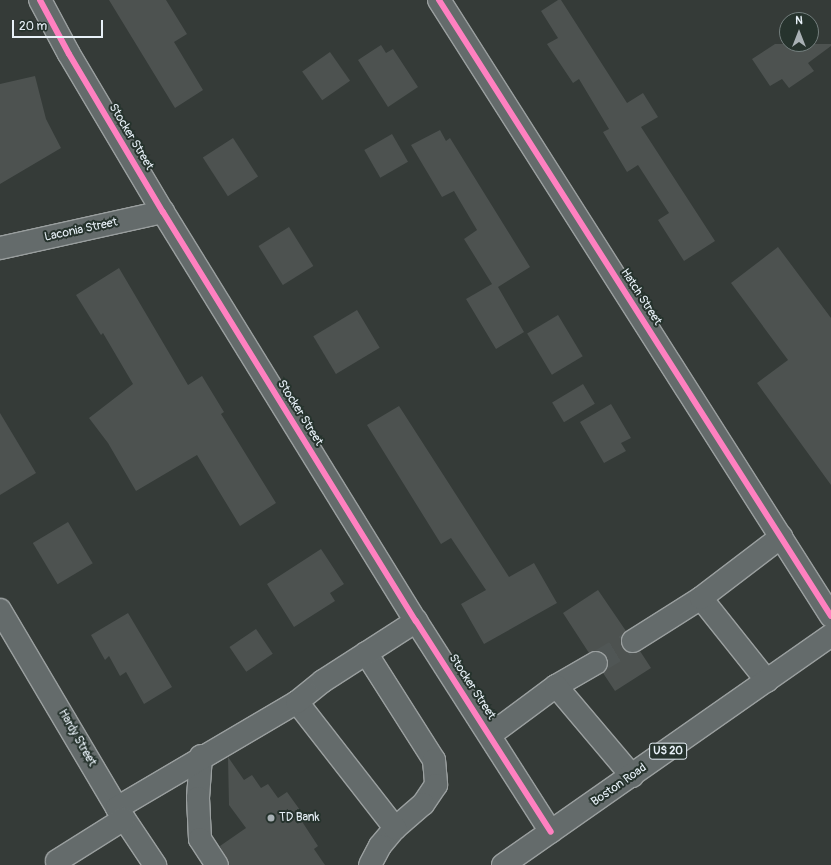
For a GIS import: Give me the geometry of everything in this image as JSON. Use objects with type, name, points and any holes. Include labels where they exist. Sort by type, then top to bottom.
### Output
[{"type":"street","name":"Stocker Street","points":[[40,0],[69,54],[163,212],[416,621],[551,832]]},
{"type":"street","name":"Hatch Street","points":[[439,0],[828,611]]},
{"type":"street","name":"Laconia Street","points":[[0,248],[163,212]]},
{"type":"street","points":[[633,641],[701,598],[781,537]]},
{"type":"street","points":[[701,598],[767,681]]},
{"type":"street","name":"Hardy Street","points":[[0,610],[121,813],[155,865]]},
{"type":"street","points":[[56,864],[121,813],[201,756],[297,702],[366,653],[416,621]]},
{"type":"street","name":"Boston Road","points":[[503,865],[831,635]]},
{"type":"street","points":[[366,653],[434,760],[436,785],[423,804],[395,828],[380,846],[370,865]]},
{"type":"street","points":[[490,735],[556,686],[596,663]]},
{"type":"street","points":[[556,686],[632,776]]},
{"type":"street","points":[[297,702],[395,828]]},
{"type":"street","points":[[201,756],[198,798],[200,839],[217,865]]},
{"type":"building","points":[[109,0],[166,0],[187,34],[174,42],[203,90],[175,108]]},
{"type":"building","points":[[558,0],[561,0],[627,103],[643,93],[658,117],[641,127],[715,241],[684,261],[658,220],[669,213],[638,165],[627,172],[603,132],[609,129],[579,79],[573,83],[547,44],[558,38],[541,11]]},
{"type":"building","points":[[775,44],[779,44],[779,52],[819,52],[819,44],[831,44],[831,46],[808,63],[814,71],[789,88],[782,79],[770,86],[752,59]]},
{"type":"building","points":[[381,45],[386,53],[393,49],[418,87],[388,107],[358,60]]},
{"type":"building","points":[[330,52],[350,81],[322,100],[302,72]]},
{"type":"building","points":[[35,76],[46,119],[61,148],[0,184],[0,84]]},
{"type":"building","points":[[440,130],[446,141],[450,138],[530,267],[498,287],[524,332],[496,349],[466,299],[492,284],[464,239],[477,230],[454,191],[442,197],[411,145]]},
{"type":"building","points":[[392,134],[408,162],[380,178],[364,150]]},
{"type":"building","points":[[233,138],[258,177],[228,196],[203,158]]},
{"type":"building","points":[[289,227],[313,266],[283,285],[258,246]]},
{"type":"building","points":[[778,247],[831,318],[831,485],[757,383],[788,360],[731,283]]},
{"type":"building","points":[[119,268],[188,385],[202,376],[224,412],[221,414],[276,503],[240,526],[197,455],[136,491],[108,443],[89,418],[133,384],[103,333],[101,335],[76,295]]},
{"type":"building","points":[[357,310],[380,348],[336,374],[313,336]]},
{"type":"building","points":[[558,315],[583,356],[552,375],[527,334]]},
{"type":"building","points":[[583,384],[595,404],[564,422],[552,403]]},
{"type":"building","points":[[611,404],[631,438],[621,443],[626,451],[604,463],[580,422]]},
{"type":"building","points":[[399,406],[509,577],[534,563],[557,603],[484,644],[461,604],[486,590],[451,538],[441,544],[367,425]]},
{"type":"building","points":[[0,413],[36,473],[0,495]]},
{"type":"building","points":[[68,522],[93,563],[58,584],[33,543]]},
{"type":"building","points":[[321,549],[344,584],[330,593],[335,601],[294,627],[267,584]]},
{"type":"building","points":[[598,590],[626,631],[621,641],[623,648],[633,653],[640,651],[651,668],[615,691],[603,673],[608,663],[607,656],[596,651],[589,653],[563,613]]},
{"type":"building","points":[[128,613],[172,687],[144,704],[126,672],[120,676],[109,656],[105,660],[91,635]]},
{"type":"building","points":[[256,629],[273,654],[246,672],[229,647]]},
{"type":"building","name":"TD Bank","points":[[228,757],[244,780],[252,775],[261,788],[268,784],[278,798],[287,792],[305,817],[301,820],[318,846],[314,849],[325,865],[229,865],[220,846],[246,828],[229,805]]},
{"type":"tunnel","points":[[596,663],[633,641]]},
{"type":"cycle path","points":[[40,0],[69,54],[163,212],[416,621],[551,832]]},
{"type":"cycle path","points":[[439,0],[831,616]]},
{"type":"place","name":"TD Bank","points":[[271,818]]}]
